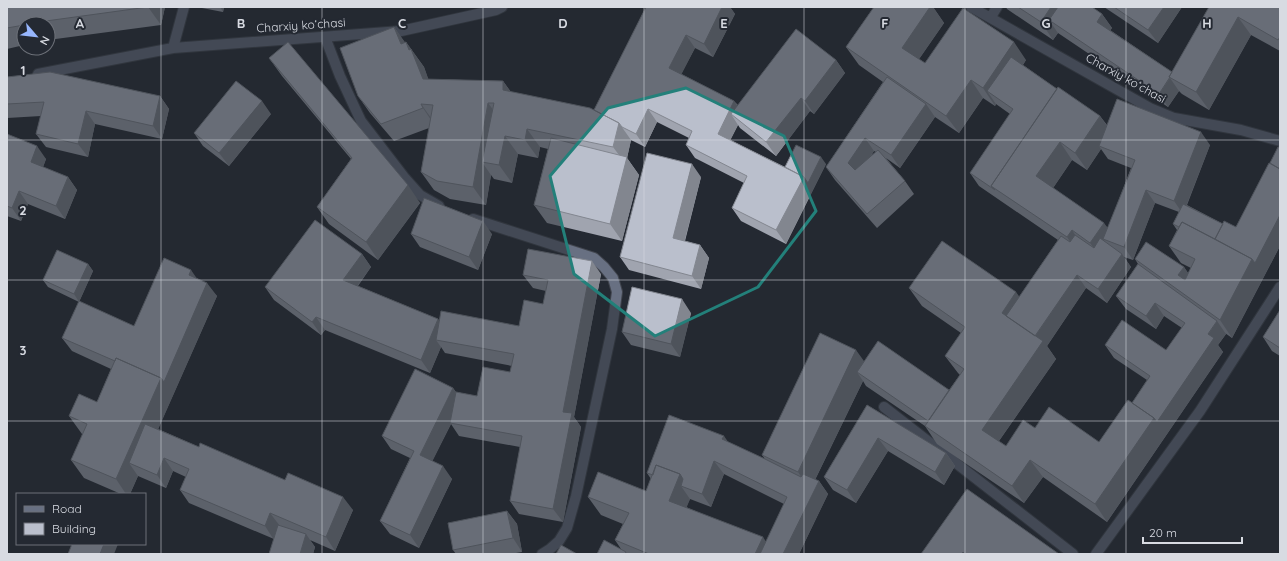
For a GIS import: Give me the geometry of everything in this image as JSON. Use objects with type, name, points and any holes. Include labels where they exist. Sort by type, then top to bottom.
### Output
[{"type":"street","points":[[173,48],[184,7]]},
{"type":"street","name":"Charxiy koʻchasi","points":[[30,76],[173,48],[401,31],[496,10],[502,7]]},
{"type":"street","name":"Charxiy koʻchasi","points":[[971,7],[1150,108],[1168,116],[1241,130],[1280,141]]},
{"type":"street","points":[[991,17],[997,7]]},
{"type":"street","points":[[325,37],[340,76],[361,121],[404,177],[420,195],[443,209],[450,211]]},
{"type":"street","points":[[465,216],[509,232],[594,258],[604,267],[612,278],[617,292],[612,329],[576,496],[567,528],[558,541],[542,554]]},
{"type":"street","points":[[1096,554],[1200,411],[1280,287]]},
{"type":"street","points":[[884,407],[1073,554]]},
{"type":"highlighted area","points":[[686,88],[784,136],[816,211],[758,287],[655,336],[574,274],[550,176],[608,108]]},
{"type":"building","points":[[7,7],[148,7],[56,20],[56,16],[16,16],[16,26],[7,28]]},
{"type":"building","points":[[646,7],[722,7],[704,44],[686,35],[669,68],[734,101],[718,134],[804,177],[776,230],[732,208],[747,176],[686,145],[692,131],[648,109],[636,134],[594,110]]},
{"type":"building","points":[[874,7],[930,7],[902,48],[925,63],[963,8],[1014,42],[983,88],[971,80],[946,116],[846,47]]},
{"type":"building","points":[[1018,7],[1051,7],[1041,22]]},
{"type":"building","points":[[1058,7],[1092,7],[1102,14],[1097,22],[1172,72],[1159,94],[1049,20]]},
{"type":"building","points":[[1114,7],[1164,7],[1148,30]]},
{"type":"building","points":[[1209,7],[1280,7],[1280,37],[1278,40],[1238,17],[1196,92],[1169,77]]},
{"type":"building","points":[[394,27],[401,44],[406,42],[409,50],[411,49],[423,79],[503,81],[503,90],[590,108],[619,123],[613,147],[527,129],[525,140],[505,136],[499,165],[482,162],[494,103],[488,103],[473,187],[437,181],[421,172],[433,105],[421,104],[423,108],[381,124],[358,96],[340,48]]},
{"type":"building","points":[[796,29],[836,60],[805,101],[801,98],[766,142],[731,114]]},
{"type":"building","points":[[288,42],[408,185],[366,242],[317,207],[352,158],[269,58]]},
{"type":"building","points":[[1011,57],[1057,89],[991,186],[995,190],[970,173],[1013,109],[987,91]]},
{"type":"building","points":[[50,72],[160,96],[153,126],[86,111],[78,144],[36,134],[44,102],[7,104],[7,77]]},
{"type":"building","points":[[887,77],[926,104],[891,155],[865,138],[848,163],[855,170],[878,150],[905,181],[867,214],[826,167]]},
{"type":"building","points":[[236,81],[262,101],[219,153],[194,133]]},
{"type":"building","points":[[1058,87],[1100,116],[1075,153],[1060,142],[1036,176],[1104,223],[1090,243],[1072,230],[1067,237],[991,186]]},
{"type":"building","points":[[1117,99],[1201,132],[1174,201],[1146,190],[1124,247],[1103,239],[1135,160],[1099,146]]},
{"type":"building","points":[[7,134],[37,146],[31,162],[68,177],[56,206],[19,191],[12,208],[7,206]]},
{"type":"building","points":[[551,138],[627,157],[610,224],[534,205]]},
{"type":"building","points":[[796,145],[821,157],[808,183],[804,177],[785,167]]},
{"type":"building","points":[[1278,147],[1280,147],[1280,169],[1270,163]]},
{"type":"building","points":[[647,153],[692,164],[673,238],[700,245],[692,276],[620,257]]},
{"type":"building","points":[[1269,163],[1280,169],[1280,215],[1255,263],[1252,259],[1215,239],[1224,221],[1236,227]]},
{"type":"building","points":[[424,198],[483,221],[469,257],[411,234]]},
{"type":"building","points":[[1183,204],[1223,224],[1215,239],[1182,222],[1179,227],[1173,224]]},
{"type":"building","points":[[315,220],[362,254],[343,280],[438,319],[421,360],[316,317],[312,322],[265,287]]},
{"type":"building","points":[[1182,222],[1252,259],[1220,320],[1135,259],[1146,242],[1184,267],[1178,275],[1185,280],[1195,259],[1169,246]]},
{"type":"building","points":[[1075,235],[1094,248],[1100,238],[1122,254],[1098,289],[1077,275],[1035,336],[1006,316],[1061,236],[1070,242]]},
{"type":"building","points":[[942,241],[1016,292],[1002,313],[1043,341],[982,430],[1006,446],[1023,420],[1035,428],[1049,407],[1099,442],[1128,400],[1154,418],[1095,504],[1030,460],[1012,486],[925,426],[964,369],[945,356],[965,327],[909,288]]},
{"type":"building","points":[[528,249],[592,261],[563,412],[572,413],[553,509],[510,501],[522,436],[450,423],[456,392],[477,396],[483,367],[510,372],[514,354],[436,340],[441,311],[519,326],[524,300],[543,304],[548,280],[523,275]]},
{"type":"building","points":[[57,250],[88,264],[74,294],[43,280]]},
{"type":"building","points":[[164,258],[191,270],[189,275],[207,283],[164,382],[161,378],[116,358],[115,361],[62,338],[79,301],[134,326]]},
{"type":"building","points":[[1138,264],[1217,321],[1208,334],[1214,338],[1157,422],[1154,418],[1132,403],[1150,376],[1105,345],[1122,320],[1166,350],[1185,323],[1155,303],[1146,316],[1116,296]]},
{"type":"building","points":[[632,287],[682,299],[671,344],[622,332]]},
{"type":"building","points":[[1280,310],[1280,348],[1263,337]]},
{"type":"building","points":[[820,333],[856,350],[798,472],[762,455]]},
{"type":"building","points":[[878,341],[949,390],[928,421],[857,372]]},
{"type":"building","points":[[116,358],[161,378],[116,479],[71,460],[87,424],[69,416],[79,394],[97,402]]},
{"type":"building","points":[[415,369],[453,388],[420,455],[443,466],[410,535],[380,521],[414,451],[382,436]]},
{"type":"building","points":[[867,405],[946,453],[935,472],[878,438],[847,490],[824,477]]},
{"type":"building","points":[[669,415],[724,436],[722,439],[801,477],[803,474],[819,481],[783,554],[760,554],[787,497],[714,461],[702,494],[681,486],[683,479],[680,474],[656,465],[653,475],[647,473]]},
{"type":"building","points":[[145,424],[199,447],[200,443],[285,480],[288,473],[343,497],[326,537],[270,513],[265,526],[180,490],[189,469],[164,458],[157,475],[129,463]]},
{"type":"building","points":[[656,465],[680,474],[669,501],[763,537],[755,554],[649,554],[615,540],[629,513],[588,497],[598,472],[646,491]]},
{"type":"building","points":[[967,489],[1059,554],[965,554],[963,552],[962,554],[921,554]]},
{"type":"building","points":[[507,511],[513,538],[453,550],[448,523]]},
{"type":"building","points":[[278,525],[306,534],[300,554],[269,554]]},
{"type":"building","points":[[604,540],[626,552],[625,554],[597,554]]},
{"type":"building","points":[[72,545],[104,545],[100,554],[68,554]]},
{"type":"building","points":[[561,545],[577,554],[556,554]]}]
